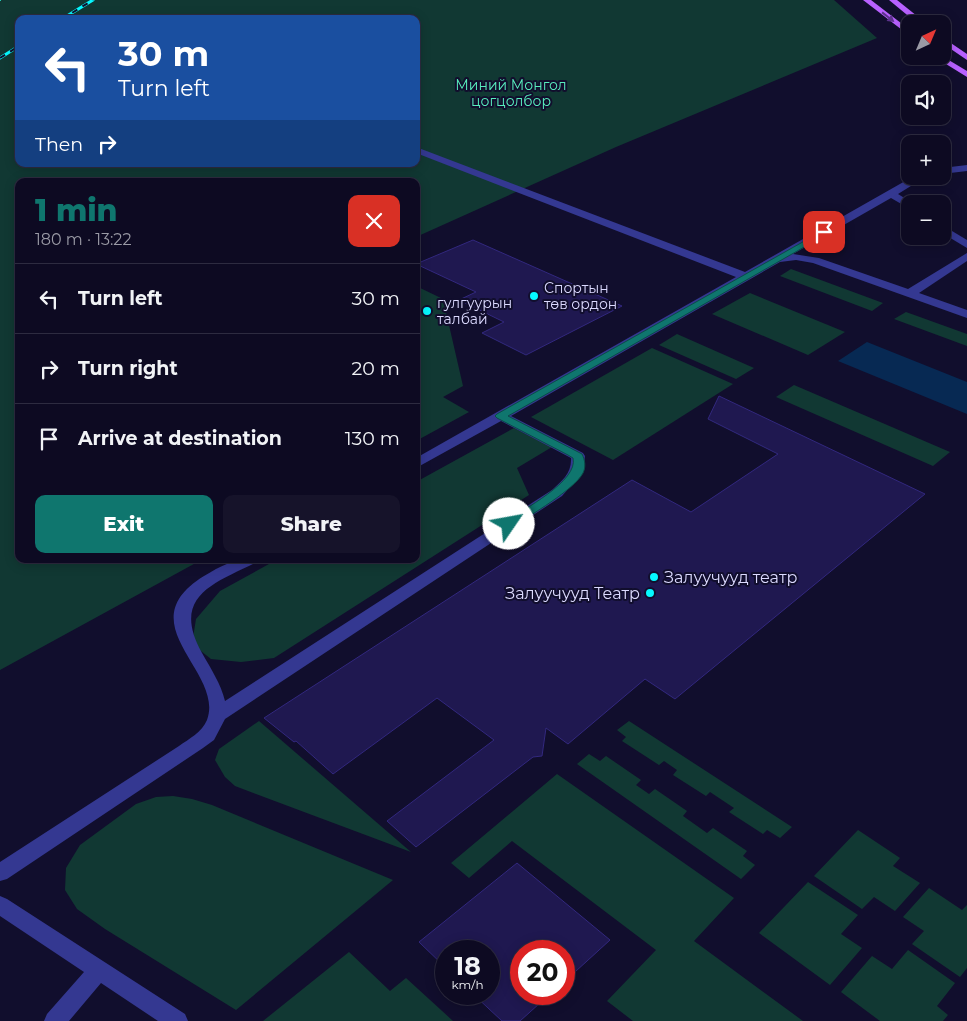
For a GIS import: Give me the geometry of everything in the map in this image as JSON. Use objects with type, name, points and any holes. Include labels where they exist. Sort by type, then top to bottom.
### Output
[{"type":"main road","points":[[867,0],[901,27]]},
{"type":"main road","points":[[893,0],[912,15]]},
{"type":"main road","points":[[951,46],[967,58]]},
{"type":"main road","points":[[951,65],[967,75]]},
{"type":"street","points":[[420,152],[747,277]]},
{"type":"street","points":[[951,170],[967,168]]},
{"type":"street","points":[[420,462],[907,185]]},
{"type":"street","points":[[892,194],[901,200]]},
{"type":"street","points":[[951,234],[967,245]]},
{"type":"street","points":[[909,294],[967,256]]},
{"type":"street","points":[[774,262],[788,258],[805,257],[967,314]]},
{"type":"street","points":[[0,873],[186,751],[207,734],[219,714],[557,493],[578,472],[580,462],[578,456],[501,416]]},
{"type":"street","points":[[219,714],[217,697],[186,640],[183,622],[184,603],[195,590],[241,563]]},
{"type":"street","points":[[0,905],[177,1021]]},
{"type":"street","points":[[54,1021],[99,970]]},
{"type":"green space","name":"Миний Монгол цогцолбор","points":[[0,0],[834,0],[877,38],[616,147],[420,235],[420,178],[15,178],[15,563],[196,563],[0,670]]},
{"type":"green space","points":[[791,269],[883,303],[872,311],[780,276]]},
{"type":"green space","points":[[420,288],[443,299],[463,386],[443,397],[469,412],[420,439]]},
{"type":"green space","points":[[750,293],[845,332],[808,355],[712,314]]},
{"type":"green space","points":[[906,312],[967,334],[967,346],[894,319]]},
{"type":"green space","points":[[677,334],[754,368],[736,379],[659,345]]},
{"type":"green space","points":[[652,348],[733,384],[613,460],[531,417]]},
{"type":"green space","points":[[794,385],[950,452],[933,466],[776,397]]},
{"type":"green space","points":[[514,428],[552,447],[517,468],[529,495],[274,658],[241,662],[211,659],[192,644],[196,619],[220,591],[271,563],[420,563],[420,480]]},
{"type":"green space","points":[[259,721],[411,852],[235,786],[225,777],[215,760],[219,749]]},
{"type":"green space","points":[[629,721],[792,827],[780,838],[767,830],[763,834],[729,812],[734,808],[710,792],[706,796],[673,775],[677,770],[664,761],[659,765],[622,741],[626,737],[617,730]]},
{"type":"green space","points":[[589,754],[600,761],[606,756],[641,780],[636,785],[649,794],[655,789],[687,811],[683,816],[707,833],[713,828],[747,851],[743,856],[755,865],[741,879],[577,764]]},
{"type":"green space","points":[[557,774],[734,898],[694,941],[803,1021],[633,1021],[607,1001],[656,950],[512,841],[469,878],[451,863]]},
{"type":"green space","points":[[173,796],[212,805],[393,880],[236,1010],[105,929],[77,909],[65,890],[66,868],[80,845],[136,804],[156,797]]},
{"type":"green space","points":[[858,830],[900,858],[893,866],[920,883],[895,911],[874,897],[862,909],[814,876]]},
{"type":"green space","points":[[808,882],[858,915],[841,934],[862,948],[830,985],[759,933]]},
{"type":"green space","points":[[929,888],[962,910],[967,905],[967,968],[960,977],[912,944],[924,931],[903,917]]},
{"type":"green space","points":[[908,950],[955,983],[937,1006],[948,1015],[943,1021],[880,1021],[841,992],[872,956],[892,969]]},
{"type":"green space","points":[[349,952],[390,991],[406,978],[453,1021],[263,1021]]},
{"type":"water","points":[[867,342],[967,382],[967,414],[838,361]]},
{"type":"building","name":"Спортын төв ордон","points":[[473,240],[622,306],[526,355],[482,333],[504,322],[459,300],[476,292],[420,266],[420,262]]},
{"type":"building","name":"Залуучууд театр","points":[[719,396],[925,494],[675,699],[645,679],[568,744],[546,728],[542,756],[533,757],[416,847],[387,821],[494,740],[437,698],[333,774],[296,741],[294,742],[264,718],[632,480],[691,512],[778,454],[708,419]]},
{"type":"building","points":[[517,863],[610,940],[575,972],[575,940],[510,940],[510,1005],[538,1005],[520,1021],[502,1021],[485,1005],[500,1005],[500,940],[435,940],[435,957],[419,942]]},
{"type":"railway","points":[[69,15],[93,0]]},
{"type":"railway","points":[[0,58],[15,49]]},
{"type":"place","name":"Спортын төв ордон","points":[[534,296]]},
{"type":"place","name":"гулгуурын талбай","points":[[427,311]]},
{"type":"place","name":"Залуучууд театр","points":[[654,577]]},
{"type":"place","name":"Залуучууд Театр","points":[[650,593]]},
{"type":"route","points":[[509,524],[557,493],[578,472],[580,462],[578,456],[501,416],[824,232]]}]
